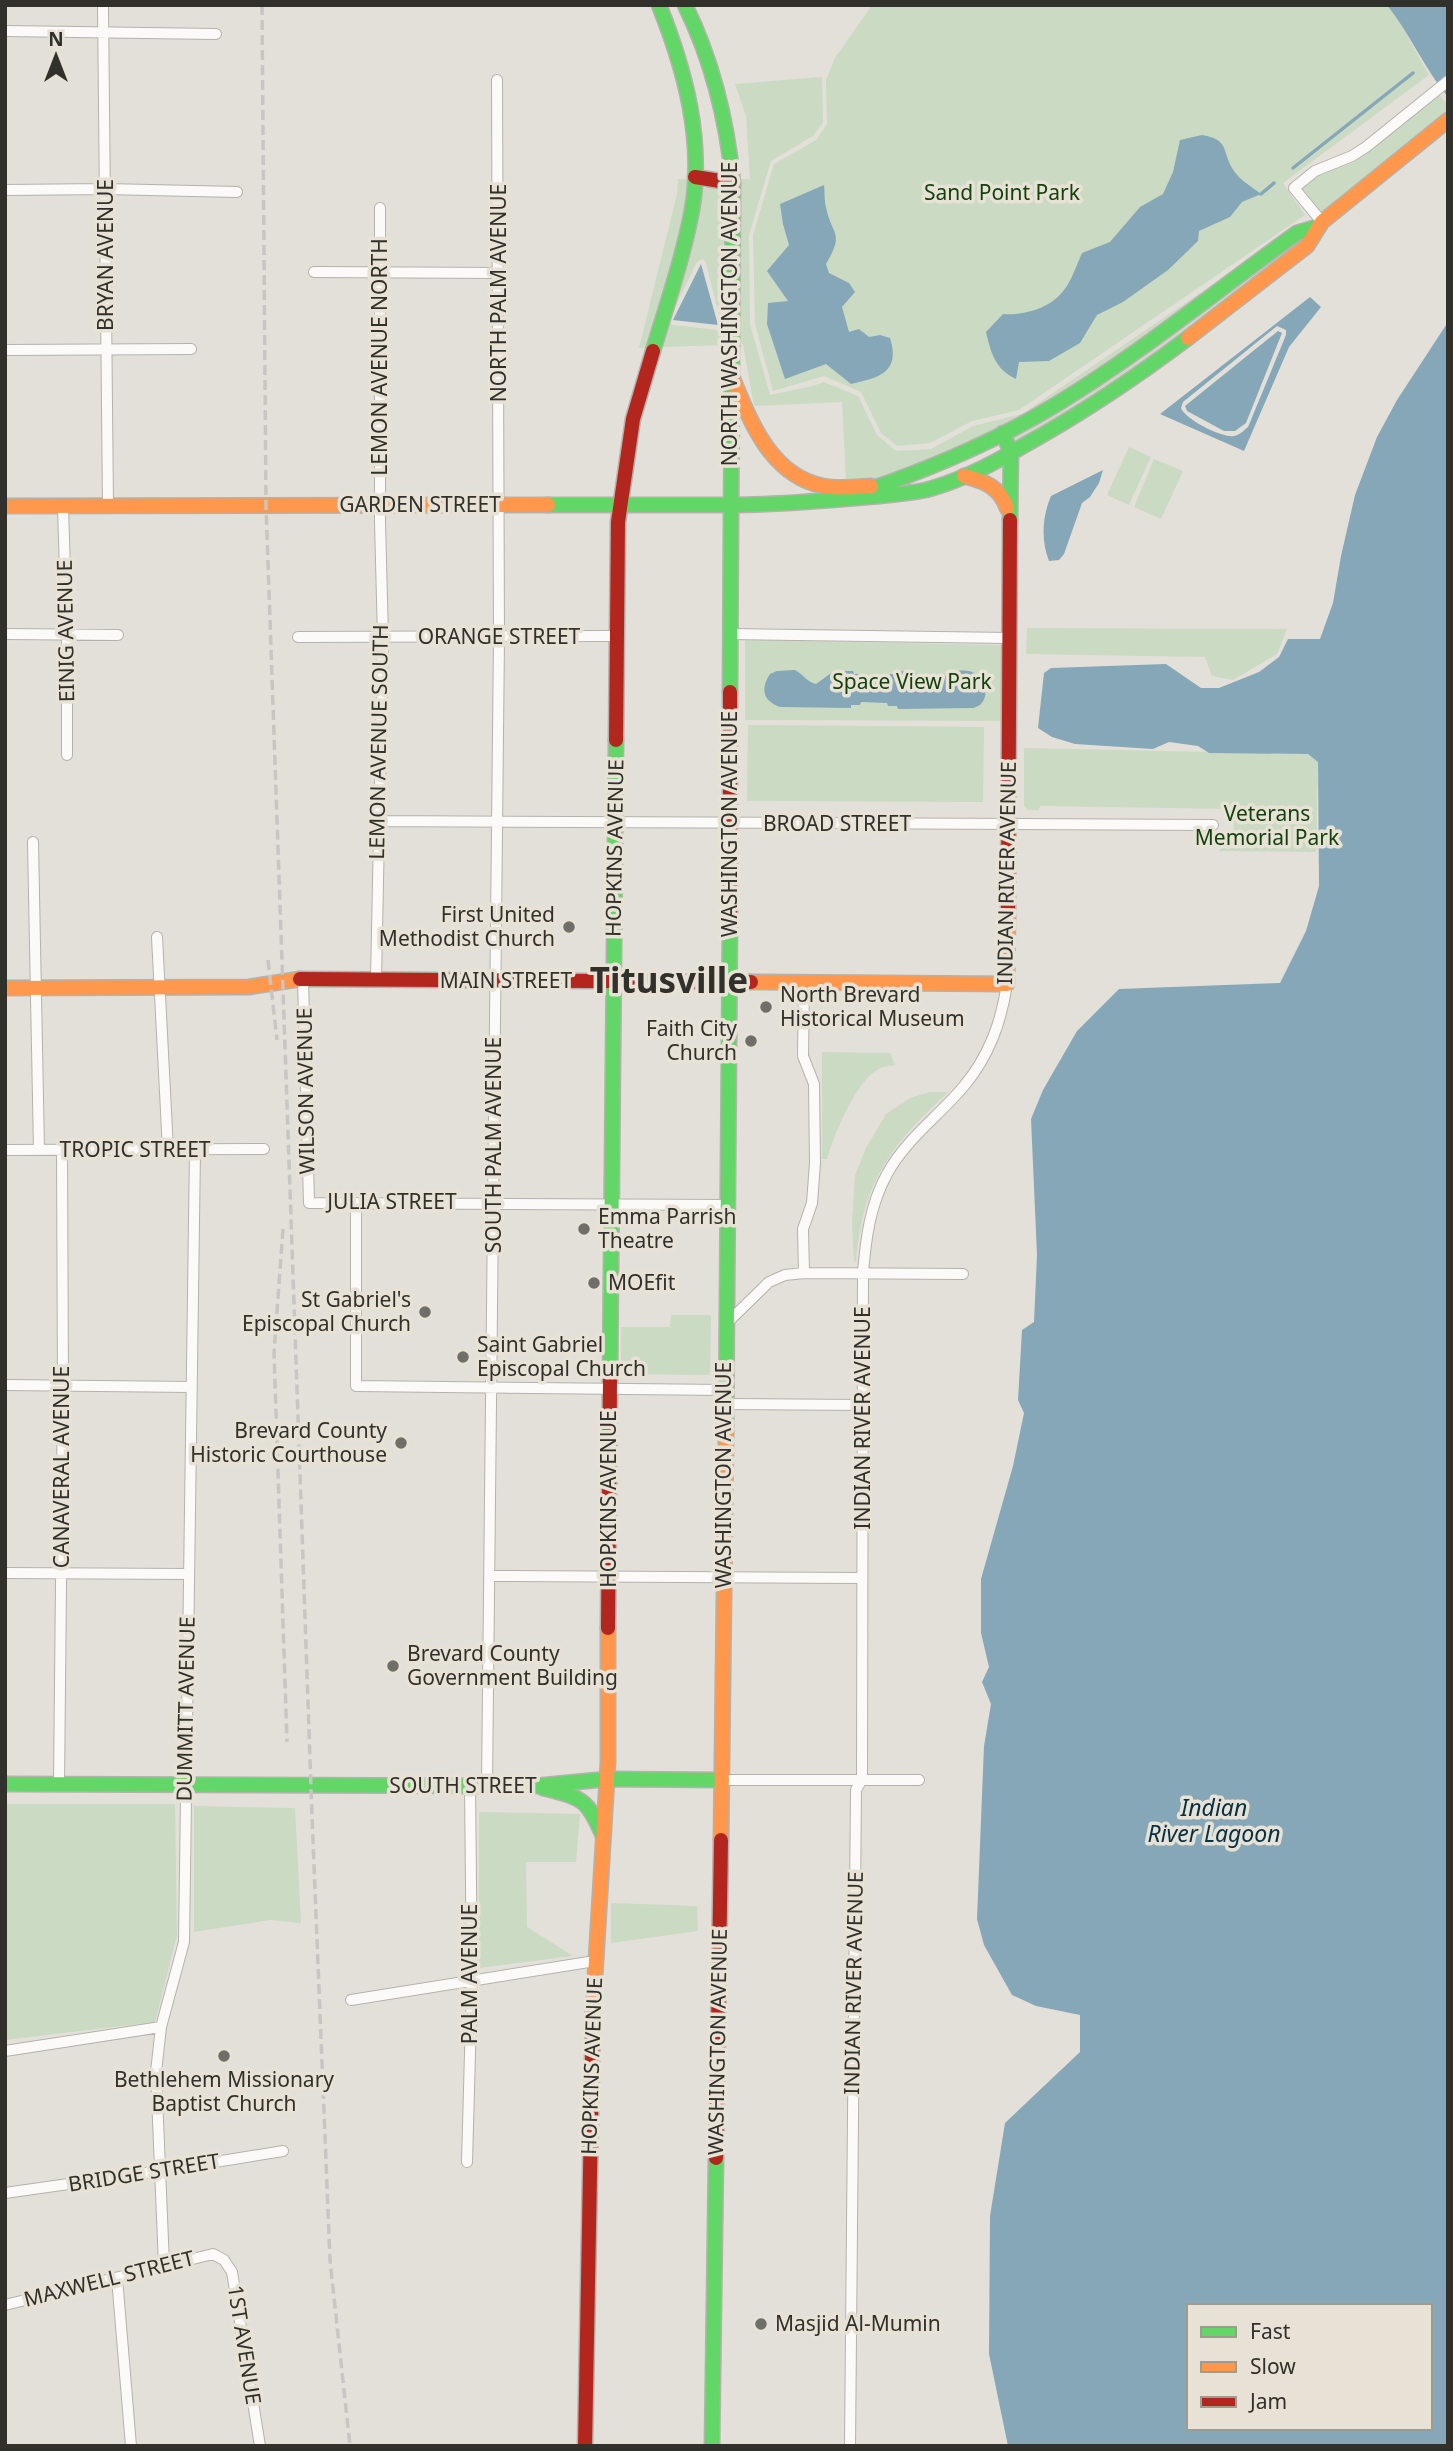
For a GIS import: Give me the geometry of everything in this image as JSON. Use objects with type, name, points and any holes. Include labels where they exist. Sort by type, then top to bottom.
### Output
[{"type":"main road","name":"NORTH WASHINGTON AVENUE","points":[[643,387],[684,249],[695,177],[694,135],[688,91],[676,47],[659,5]]},
{"type":"main road","name":"NORTH WASHINGTON AVENUE","points":[[685,5],[717,83],[729,144],[733,183],[730,505]]},
{"type":"main road","points":[[1320,224],[1448,120]]},
{"type":"main road","points":[[695,177],[733,183]]},
{"type":"main road","name":"GARDEN STREET","points":[[834,501],[911,476],[1003,433],[1058,403],[1122,361],[1297,233],[1320,224]]},
{"type":"main road","name":"GARDEN STREET","points":[[5,506],[784,505],[934,488],[964,476],[1062,426],[1160,360],[1307,246],[1320,224]]},
{"type":"main road","points":[[731,372],[758,434],[780,466],[813,484],[841,488],[880,486]]},
{"type":"main road","name":"HOPKINS AVENUE","points":[[585,2446],[591,2045],[607,1779],[619,504],[633,419],[643,387]]},
{"type":"main road","name":"INDIAN RIVER AVENUE","points":[[1003,433],[1011,453],[1006,824],[1007,984]]},
{"type":"main road","points":[[964,476],[985,481],[1004,496],[1010,519]]},
{"type":"main road","name":"WASHINGTON AVENUE","points":[[712,2446],[724,1576],[730,505]]},
{"type":"main road","name":"MAIN STREET","points":[[5,988],[249,987],[303,979],[1007,984]]},
{"type":"main road","name":"SOUTH STREET","points":[[5,1784],[535,1786],[607,1779],[722,1780]]},
{"type":"main road","points":[[535,1786],[587,1802],[603,1836]]},
{"type":"street","name":"BRYAN AVENUE","points":[[103,5],[108,506]]},
{"type":"street","points":[[5,31],[216,34]]},
{"type":"street","name":"NORTH PALM AVENUE","points":[[497,80],[499,505]]},
{"type":"street","points":[[1320,224],[1294,188],[1315,171],[1352,156],[1366,147],[1448,81]]},
{"type":"street","points":[[5,190],[237,192]]},
{"type":"street","name":"LEMON AVENUE NORTH","points":[[380,208],[380,505]]},
{"type":"street","points":[[314,272],[499,273]]},
{"type":"street","points":[[5,350],[191,349]]},
{"type":"street","name":"LEMON AVENUE SOUTH","points":[[376,980],[377,821],[383,637],[380,505]]},
{"type":"street","name":"SOUTH PALM AVENUE","points":[[487,1786],[499,505]]},
{"type":"street","name":"EINIG AVENUE","points":[[63,507],[67,755]]},
{"type":"street","points":[[5,634],[118,635]]},
{"type":"street","points":[[731,634],[1009,638]]},
{"type":"street","name":"ORANGE STREET","points":[[298,637],[616,636]]},
{"type":"street","name":"BROAD STREET","points":[[377,821],[1213,825]]},
{"type":"street","points":[[33,842],[39,1150]]},
{"type":"street","points":[[157,937],[168,1150]]},
{"type":"street","name":"WILSON AVENUE","points":[[303,979],[309,1203]]},
{"type":"street","points":[[804,984],[803,1056],[814,1084],[815,1163],[812,1203],[803,1229],[804,1273]]},
{"type":"street","name":"INDIAN RIVER AVENUE","points":[[850,2446],[856,1790],[862,1779],[863,1272],[866,1238],[874,1202],[887,1174],[906,1144],[964,1086],[989,1051],[1000,1020],[1007,984]]},
{"type":"street","name":"TROPIC STREET","points":[[5,1150],[264,1149]]},
{"type":"street","name":"CANAVERAL AVENUE","points":[[59,1784],[63,1386],[62,1150]]},
{"type":"street","name":"DUMMITT AVENUE","points":[[164,2265],[156,2072],[161,2027],[184,1942],[195,1150]]},
{"type":"street","name":"JULIA STREET","points":[[309,1203],[727,1205]]},
{"type":"street","points":[[356,1203],[356,1386],[610,1389],[863,1405]]},
{"type":"street","points":[[726,1324],[769,1282],[785,1275],[863,1272],[963,1274]]},
{"type":"street","points":[[5,1385],[191,1387]]},
{"type":"street","points":[[5,1573],[188,1574]]},
{"type":"street","points":[[491,1576],[862,1578]]},
{"type":"street","name":"SOUTH STREET","points":[[722,1780],[919,1780]]},
{"type":"street","name":"PALM AVENUE","points":[[467,2162],[472,1981],[470,1786]]},
{"type":"street","points":[[351,2000],[595,1961]]},
{"type":"street","points":[[5,2051],[161,2027]]},
{"type":"street","name":"BRIDGE STREET","points":[[5,2193],[283,2151]]},
{"type":"street","name":"MAXWELL STREET","points":[[5,2305],[213,2254]]},
{"type":"street","name":"1ST AVENUE","points":[[213,2254],[224,2260],[232,2272],[260,2446]]},
{"type":"street","points":[[117,2278],[131,2446]]},
{"type":"green space","name":"Sand Point Park","points":[[872,5],[1387,5],[1398,19],[1429,75],[1283,183],[1305,215],[1019,410],[972,421],[930,443],[897,446],[881,433],[861,392],[824,376],[773,391],[755,324],[753,235],[774,164],[816,140],[827,124],[826,80],[835,58]]},
{"type":"green space","points":[[822,77],[823,122],[813,136],[771,161],[749,235],[750,324],[770,395],[824,382],[858,396],[877,435],[896,451],[931,449],[973,426],[1022,414],[1284,236],[1130,348],[1009,423],[935,460],[890,478],[846,481],[842,402],[754,406],[743,344],[736,344],[738,179],[750,179],[746,116],[735,84]]},
{"type":"green space","points":[[1439,95],[1448,105],[1448,113],[1323,214],[1302,189],[1318,176],[1354,162],[1369,152]]},
{"type":"green space","points":[[678,179],[689,179],[686,207],[649,348],[639,348],[677,194]]},
{"type":"green space","points":[[699,188],[727,189],[725,345],[661,347],[669,322],[673,325],[717,330],[722,327],[703,259],[697,262],[670,317]]},
{"type":"green space","points":[[1306,237],[1198,323],[1126,375],[1090,400],[1014,445],[1010,436],[1299,239]]},
{"type":"green space","points":[[1129,447],[1151,457],[1129,505],[1107,495]]},
{"type":"green space","points":[[1154,459],[1183,471],[1161,519],[1134,507]]},
{"type":"green space","name":"Space View Park","points":[[1027,628],[1287,629],[1277,654],[1233,680],[1212,676],[1205,657],[1026,654]]},
{"type":"green space","name":"Space View Park","points":[[745,640],[1005,645],[1005,721],[745,720]]},
{"type":"green space","points":[[748,725],[984,727],[983,802],[747,801]]},
{"type":"green space","name":"Space View Park","points":[[1024,748],[1308,754],[1318,761],[1316,852],[1219,851],[1234,829],[1229,814],[1233,809],[1041,806],[1038,810],[1028,810],[1024,806]]},
{"type":"green space","points":[[822,1052],[890,1053],[895,1065],[881,1068],[862,1084],[840,1123],[827,1159],[822,1159]]},
{"type":"green space","points":[[930,1092],[948,1092],[910,1130],[883,1166],[866,1208],[854,1262],[852,1223],[855,1175],[866,1148],[886,1114],[910,1098]]},
{"type":"green space","points":[[671,1315],[711,1315],[710,1375],[621,1374],[621,1327],[670,1327]]},
{"type":"green space","points":[[5,1804],[175,1804],[177,1935],[155,2022],[5,2040]]},
{"type":"green space","points":[[194,1806],[295,1808],[301,1923],[270,1920],[194,1932]]},
{"type":"green space","points":[[479,1812],[580,1814],[576,1862],[526,1862],[527,1927],[573,1956],[479,1968]]},
{"type":"green space","points":[[611,1903],[697,1906],[698,1931],[611,1943]]},
{"type":"water","points":[[1387,5],[1448,5],[1448,97],[1403,28]]},
{"type":"water","points":[[1202,135],[1221,144],[1237,174],[1261,194],[1242,202],[1230,217],[1199,231],[1198,241],[1168,270],[1123,302],[1097,315],[1080,343],[1049,361],[1019,362],[1016,379],[1009,375],[992,353],[986,332],[1003,314],[1020,314],[1035,310],[1060,295],[1082,253],[1110,242],[1140,207],[1163,194],[1173,172],[1180,140]]},
{"type":"water","points":[[824,185],[825,204],[836,239],[826,264],[829,273],[849,283],[855,292],[842,307],[849,332],[859,329],[869,337],[880,335],[890,338],[893,350],[890,366],[885,372],[851,384],[826,364],[785,379],[767,324],[768,303],[788,301],[767,271],[789,245],[780,204]]},
{"type":"water","points":[[701,264],[718,325],[673,320]]},
{"type":"water","points":[[1310,297],[1321,307],[1289,347],[1244,451],[1160,414]],"holes":[[[1277,326],[1286,330],[1248,427],[1242,432],[1234,436],[1221,434],[1197,423],[1184,413],[1181,408],[1183,402]]]},
{"type":"water","name":"Indian River Lagoon","points":[[1448,322],[1448,2446],[1008,2446],[989,2354],[990,2216],[1005,2123],[1080,2052],[1080,2015],[1036,2006],[1012,1995],[984,1945],[977,1919],[984,1746],[991,1704],[982,1682],[989,1667],[981,1633],[981,1579],[1013,1466],[1024,1413],[1018,1400],[1022,1330],[1034,1322],[1037,1255],[1031,1119],[1043,1090],[1077,1031],[1119,989],[1280,983],[1306,931],[1319,886],[1318,762],[1308,754],[1209,753],[1198,746],[1169,742],[1153,749],[1075,744],[1052,737],[1038,728],[1044,673],[1051,668],[1166,664],[1201,688],[1219,688],[1259,672],[1279,657],[1288,639],[1320,639],[1333,603],[1355,495],[1377,437],[1397,400]]},
{"type":"water","points":[[1278,331],[1282,333],[1246,423],[1235,431],[1224,431],[1187,411],[1185,406]]},
{"type":"water","points":[[1103,470],[1099,483],[1090,497],[1082,503],[1064,554],[1059,560],[1049,561],[1044,529],[1051,496]]},
{"type":"water","points":[[795,670],[816,684],[834,671],[853,671],[854,674],[860,674],[860,677],[875,679],[897,674],[898,671],[914,672],[933,684],[950,673],[965,671],[981,678],[986,692],[980,705],[973,708],[898,709],[897,706],[888,706],[887,703],[861,702],[860,705],[851,705],[851,708],[780,707],[774,704],[767,698],[764,689],[770,674]]},
{"type":"waterway","points":[[1293,168],[1413,73]]},
{"type":"waterway","points":[[1261,194],[1274,183]]},
{"type":"railway","points":[[262,5],[266,506],[312,1816],[330,2260],[350,2446]]},
{"type":"railway","points":[[268,960],[277,1040]]},
{"type":"railway","points":[[283,1229],[274,1353],[287,1742]]},
{"type":"traffic: fast","points":[[653,351],[688,228],[696,158],[684,80],[659,5]]},
{"type":"traffic: fast","points":[[685,5],[695,26],[717,92],[733,183],[730,692]]},
{"type":"traffic: fast","points":[[862,492],[962,453],[1057,404],[1119,364],[1297,233],[1317,227]]},
{"type":"traffic: fast","points":[[730,505],[897,494],[926,490],[952,482],[1066,421],[1188,338]]},
{"type":"traffic: fast","points":[[1003,433],[1011,453],[1010,520]]},
{"type":"traffic: fast","points":[[548,505],[730,505]]},
{"type":"traffic: fast","points":[[610,1379],[616,740]]},
{"type":"traffic: fast","points":[[726,1432],[730,919]]},
{"type":"traffic: fast","points":[[5,1784],[535,1786],[607,1779],[722,1780]]},
{"type":"traffic: fast","points":[[543,1788],[582,1801],[603,1836]]},
{"type":"traffic: fast","points":[[712,2446],[716,2158]]},
{"type":"traffic: slow","points":[[1188,338],[1307,246],[1322,222],[1448,120]]},
{"type":"traffic: slow","points":[[731,374],[754,426],[775,457],[788,470],[804,480],[823,486],[871,486]]},
{"type":"traffic: slow","points":[[964,476],[996,490],[1007,508]]},
{"type":"traffic: slow","points":[[5,506],[548,505]]},
{"type":"traffic: slow","points":[[751,982],[1007,984],[1008,914]]},
{"type":"traffic: slow","points":[[5,988],[249,987],[300,979]]},
{"type":"traffic: slow","points":[[721,1840],[726,1432]]},
{"type":"traffic: slow","points":[[593,2010],[608,1762],[608,1628]]},
{"type":"traffic: jam","points":[[695,177],[733,183]]},
{"type":"traffic: jam","points":[[616,740],[618,522],[633,419],[653,351]]},
{"type":"traffic: jam","points":[[1008,914],[1010,520]]},
{"type":"traffic: jam","points":[[730,692],[730,919]]},
{"type":"traffic: jam","points":[[300,979],[751,982]]},
{"type":"traffic: jam","points":[[608,1628],[610,1379]]},
{"type":"traffic: jam","points":[[716,2158],[721,1840]]},
{"type":"traffic: jam","points":[[585,2446],[593,2010]]},
{"type":"place","name":"First United Methodist Church","points":[[569,927]]},
{"type":"place","name":"North Brevard Historical Museum","points":[[766,1007]]},
{"type":"place","name":"Faith City Church","points":[[751,1041]]},
{"type":"place","name":"Emma Parrish Theatre","points":[[584,1229]]},
{"type":"place","name":"MOEfit","points":[[594,1283]]},
{"type":"place","name":"St Gabriel's Episcopal Church","points":[[425,1312]]},
{"type":"place","name":"Saint Gabriel Episcopal Church","points":[[463,1357]]},
{"type":"place","name":"Brevard County Historic Courthouse","points":[[401,1443]]},
{"type":"place","name":"Brevard County Government Building","points":[[393,1666]]},
{"type":"place","name":"Bethlehem Missionary Baptist Church","points":[[224,2056]]},
{"type":"place","name":"Masjid Al-Mumin","points":[[761,2324]]},
{"type":"district","name":"Titusville","points":[[669,981]]},
{"type":"park label","name":"Veterans Memorial Park","points":[[1267,826]]}]
